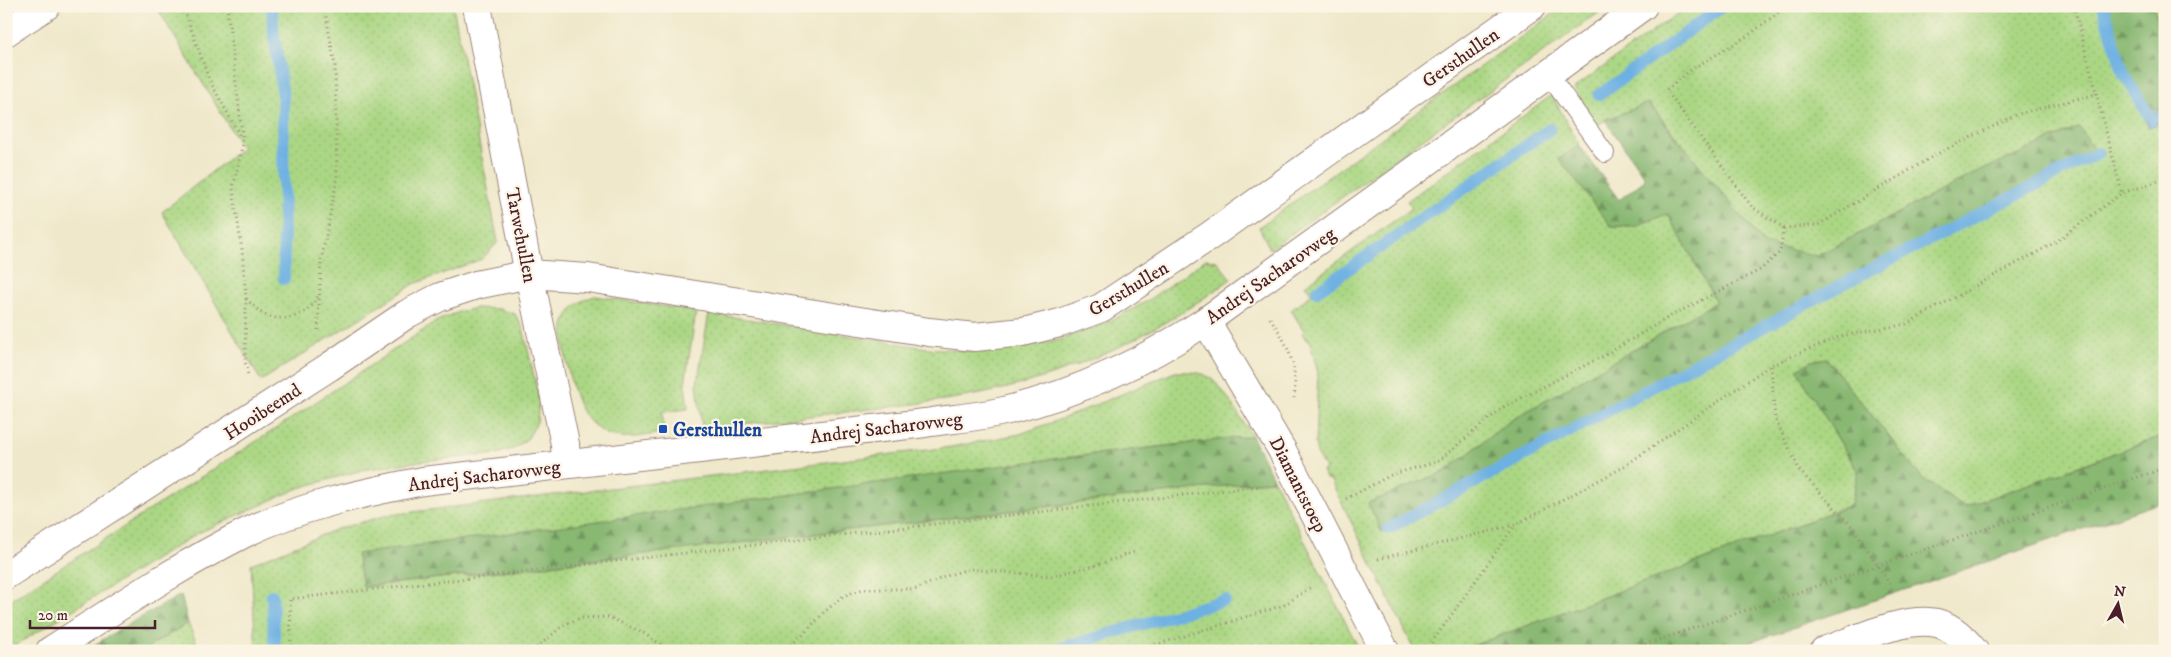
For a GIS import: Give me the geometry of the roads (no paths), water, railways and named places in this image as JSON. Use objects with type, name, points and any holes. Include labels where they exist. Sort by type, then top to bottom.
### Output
[{"type":"street","points":[[6,32],[46,6]]},
{"type":"street","name":"Tarwehullen","points":[[477,6],[565,444],[566,464]]},
{"type":"street","name":"Gersthullen","points":[[530,274],[588,278],[928,332],[975,337],[1023,332],[1060,323],[1101,308],[1183,255],[1532,6]]},
{"type":"street","name":"Andrej Sacharovweg","points":[[50,651],[171,574],[246,533],[290,515],[371,491],[423,480],[925,423],[1004,411],[1071,391],[1137,363],[1170,345],[1206,321],[1643,6]]},
{"type":"street","name":"Hooibeemd","points":[[6,575],[329,367],[407,314],[440,297],[476,285],[530,274]]},
{"type":"street","name":"Diamantstoep","points":[[1206,321],[1274,435],[1385,651]]},
{"type":"street","points":[[1824,651],[1882,630],[1918,621],[1938,623],[1957,632],[1974,651]]},
{"type":"lane","points":[[1549,74],[1605,153]]},
{"type":"water","points":[[2165,104],[2165,121],[2149,127],[2146,121]]},
{"type":"waterway","points":[[272,6],[273,27],[283,96],[284,279]]},
{"type":"waterway","points":[[1599,95],[1723,6]]},
{"type":"waterway","points":[[2103,6],[2124,74],[2150,117]]},
{"type":"waterway","points":[[1317,291],[1550,129]]},
{"type":"waterway","points":[[1388,529],[1849,281],[2098,153]]},
{"type":"waterway","points":[[272,595],[275,651]]},
{"type":"waterway","points":[[1051,651],[1225,600]]},
{"type":"place","name":"Gersthullen","points":[[663,429]]}]
